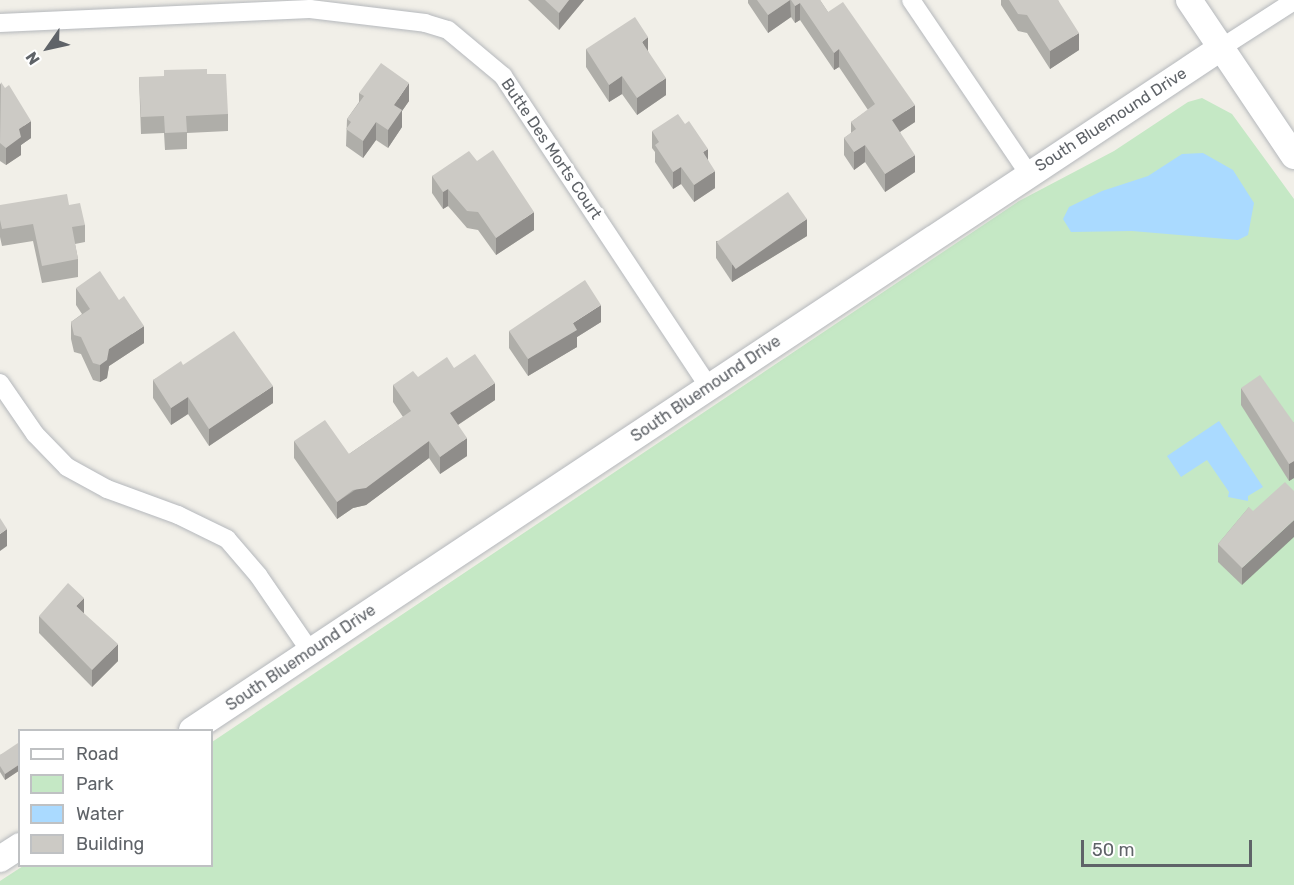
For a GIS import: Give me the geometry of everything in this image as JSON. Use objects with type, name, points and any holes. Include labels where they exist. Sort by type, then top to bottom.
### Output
[{"type":"main road","points":[[1189,0],[1294,156]]},
{"type":"main road","name":"South Bluemound Drive","points":[[193,729],[1028,173],[1221,48]]},
{"type":"main road","points":[[0,859],[18,847]]},
{"type":"street","points":[[911,0],[1028,173]]},
{"type":"street","points":[[1221,48],[1294,1]]},
{"type":"street","name":"Butte Des Morts Court","points":[[0,23],[310,9],[425,23],[448,30],[503,76],[709,387]]},
{"type":"street","points":[[0,383],[35,434],[67,466],[107,489],[178,515],[227,539],[258,575],[310,651]]},
{"type":"green space","points":[[1202,98],[1232,114],[1294,199],[1294,885],[0,885],[0,881],[21,867],[213,867],[213,741],[1019,201],[1114,151],[1188,102]]},
{"type":"water","points":[[1203,153],[1233,170],[1254,203],[1248,235],[1238,240],[1132,231],[1071,232],[1063,219],[1069,207],[1102,191],[1148,176],[1182,154]]},
{"type":"water","points":[[1219,421],[1263,487],[1248,496],[1248,501],[1228,497],[1229,492],[1207,460],[1181,477],[1167,456]]},
{"type":"building","points":[[545,0],[569,0],[559,13]]},
{"type":"building","points":[[757,0],[790,0],[768,15]]},
{"type":"building","points":[[791,0],[820,0],[828,12],[843,2],[915,105],[892,120],[915,155],[885,174],[865,145],[854,152],[844,138],[856,129],[851,122],[875,104],[839,49],[834,53],[800,3],[795,6]]},
{"type":"building","points":[[1009,0],[1058,0],[1079,33],[1050,51],[1027,15],[1018,14]]},
{"type":"building","points":[[635,17],[648,37],[642,42],[666,78],[637,98],[622,76],[609,85],[586,49]]},
{"type":"building","points":[[381,63],[409,83],[394,105],[402,110],[388,130],[376,122],[363,141],[346,129],[351,122],[347,119],[364,96],[359,93]]},
{"type":"building","points":[[207,69],[207,74],[226,74],[228,114],[186,116],[187,132],[165,133],[164,116],[141,117],[139,77],[164,76],[164,70]]},
{"type":"building","points":[[1,82],[5,88],[9,85],[31,121],[19,129],[21,137],[6,148],[0,143]]},
{"type":"building","points":[[678,114],[685,124],[689,121],[708,149],[703,152],[715,171],[694,185],[681,167],[673,172],[655,145],[659,142],[652,131]]},
{"type":"building","points":[[493,150],[534,212],[496,238],[478,212],[467,211],[448,189],[443,192],[432,176],[469,151],[477,161]]},
{"type":"building","points":[[788,192],[807,219],[736,269],[717,242]]},
{"type":"building","points":[[67,194],[69,205],[80,203],[85,225],[72,227],[78,259],[42,266],[33,224],[2,229],[0,205]]},
{"type":"building","points":[[100,271],[119,300],[124,296],[144,326],[109,349],[107,360],[100,365],[93,363],[81,337],[74,335],[71,322],[90,309],[76,288]]},
{"type":"building","points":[[585,280],[601,305],[573,323],[577,330],[528,359],[509,331]]},
{"type":"building","points":[[234,331],[273,386],[209,429],[188,397],[171,408],[153,380],[181,361],[183,365]]},
{"type":"building","points":[[475,354],[495,383],[450,413],[467,438],[440,457],[429,441],[366,488],[353,490],[337,502],[294,441],[325,420],[349,454],[411,411],[393,385],[413,371],[418,377],[447,357],[454,368]]},
{"type":"building","points":[[1260,375],[1294,423],[1294,461],[1289,464],[1241,388]]},
{"type":"building","points":[[1285,482],[1294,491],[1294,520],[1242,568],[1218,544],[1249,507],[1253,511]]},
{"type":"building","points":[[0,518],[7,529],[0,534]]},
{"type":"building","points":[[68,583],[84,598],[76,606],[118,644],[92,670],[39,616]]},
{"type":"building","points":[[18,743],[18,765],[5,774],[0,766],[0,755]]}]
